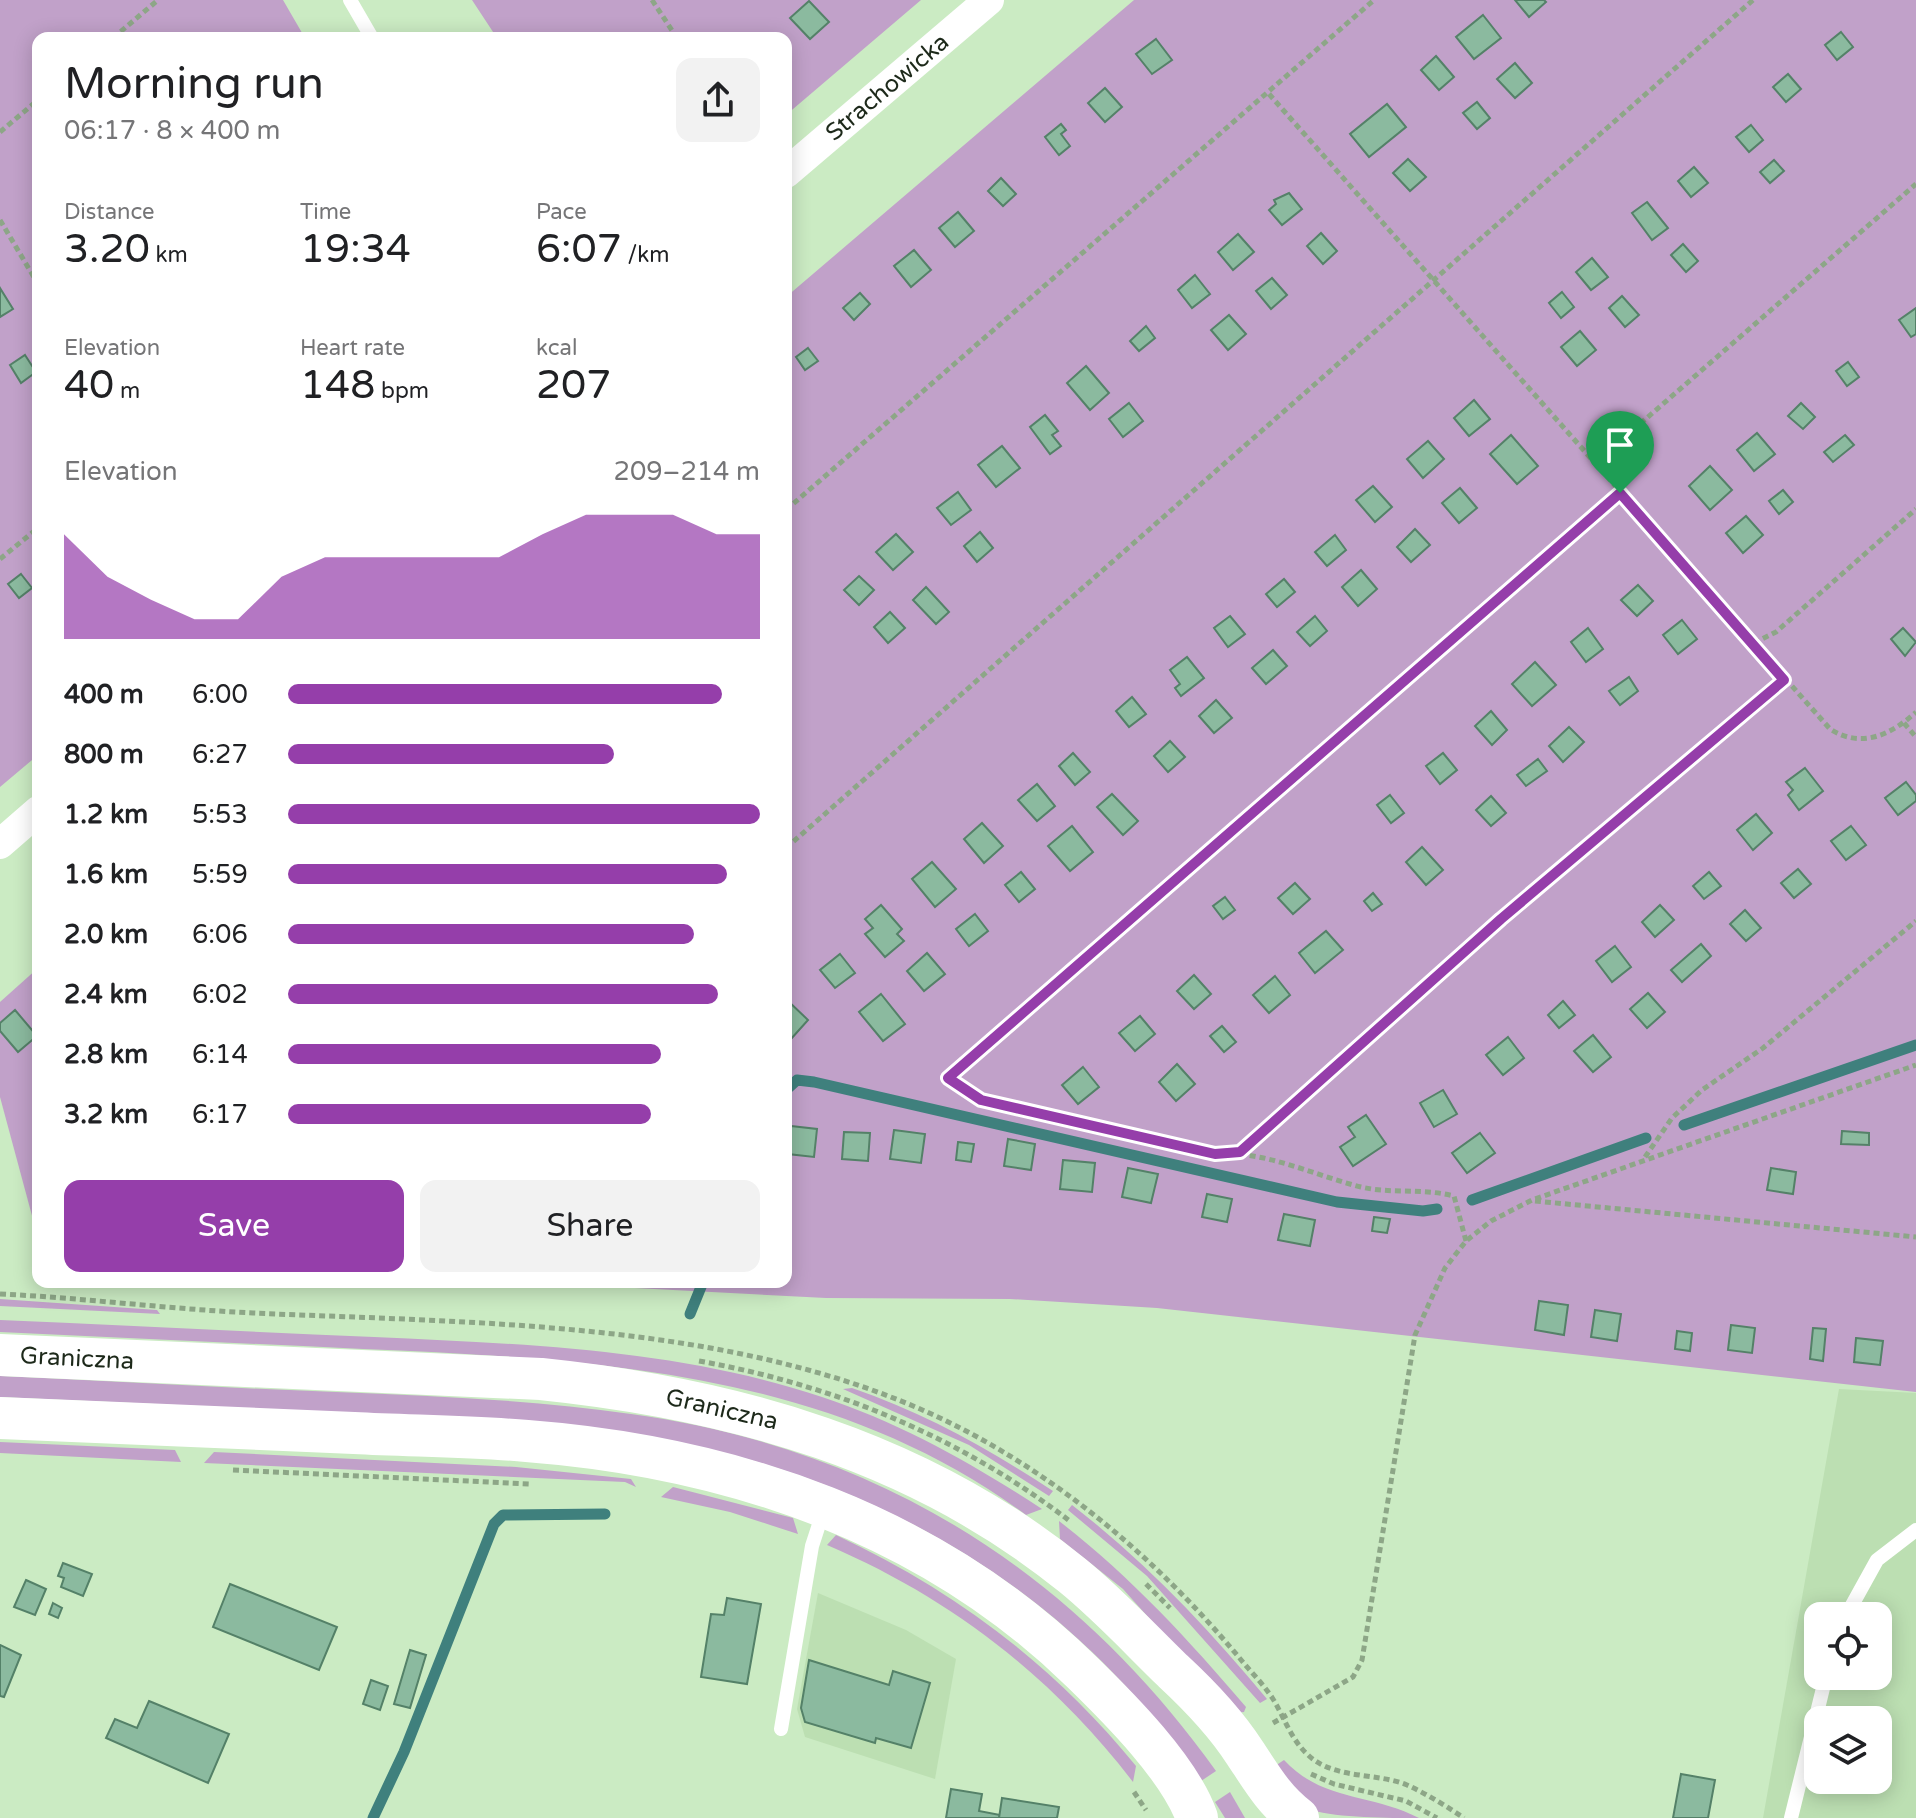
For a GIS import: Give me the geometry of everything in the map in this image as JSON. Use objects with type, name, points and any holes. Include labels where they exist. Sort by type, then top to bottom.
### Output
[{"type":"main road","name":"Graniczna","points":[[0,1355],[569,1382],[723,1407],[833,1439],[948,1491],[1074,1576],[1206,1702],[1246,1754],[1267,1789],[1298,1818]]},
{"type":"main road","points":[[0,1418],[528,1441],[649,1457],[734,1474],[825,1505],[901,1539],[1001,1603],[1053,1643],[1134,1723],[1197,1818]]},
{"type":"street","name":"Strachowicka","points":[[792,168],[989,0]]},
{"type":"street","points":[[0,844],[32,816]]},
{"type":"lane","points":[[350,0],[369,32]]},
{"type":"lane","points":[[781,1729],[812,1546],[825,1505]]},
{"type":"lane","points":[[1854,1602],[1877,1560],[1916,1530]]},
{"type":"lane","points":[[1791,1818],[1823,1690]]},
{"type":"path","points":[[120,32],[158,0]]},
{"type":"path","points":[[652,0],[673,32]]},
{"type":"path","points":[[792,505],[1374,0]]},
{"type":"path","points":[[792,843],[1753,0]]},
{"type":"path","points":[[1269,94],[1784,680],[1843,738],[1875,738],[1904,723],[1916,712]]},
{"type":"path","points":[[0,132],[32,105]]},
{"type":"path","points":[[1595,463],[1916,184]]},
{"type":"path","points":[[0,220],[32,274]]},
{"type":"path","points":[[1466,1241],[1454,1196],[1426,1189],[1364,1188],[1240,1152],[1215,1154],[981,1100],[948,1078],[1620,493]]},
{"type":"path","points":[[1754,643],[1776,632],[1916,509]]},
{"type":"path","points":[[0,559],[32,533]]},
{"type":"path","points":[[1240,1152],[1501,919],[1784,680]]},
{"type":"path","points":[[1904,723],[1916,737]]},
{"type":"path","points":[[1645,1158],[1672,1118],[1702,1090],[1763,1048],[1916,921]]},
{"type":"path","points":[[1275,1737],[1269,1726],[1353,1677],[1362,1660],[1415,1335],[1445,1268],[1466,1241],[1491,1221],[1532,1200],[1916,1065]]},
{"type":"path","points":[[1532,1200],[1916,1237]]},
{"type":"path","points":[[0,1294],[92,1298],[184,1310],[537,1327],[611,1335],[729,1353],[877,1392],[990,1444],[1103,1521],[1192,1602],[1271,1696],[1295,1740],[1318,1763],[1348,1773],[1405,1784],[1464,1818]]},
{"type":"path","points":[[222,1470],[535,1484]]},
{"type":"path","points":[[1288,1744],[1295,1740]]},
{"type":"path","points":[[1301,1767],[1334,1784],[1406,1801],[1437,1818]]},
{"type":"path","points":[[1130,1786],[1142,1804]]},
{"type":"shaded area","points":[[0,0],[283,0],[302,32],[32,32],[32,760],[0,787]]},
{"type":"shaded area","points":[[472,0],[921,0],[792,110],[792,32],[493,32]]},
{"type":"shaded area","points":[[1134,0],[1916,0],[1916,1392],[1157,1308],[1010,1299],[826,1298],[635,1288],[792,1288],[792,292]]},
{"type":"shaded area","points":[[32,973],[32,1216],[0,1097],[0,1002]]},
{"type":"shaded area","points":[[0,1299],[157,1310],[160,1314],[0,1306]]},
{"type":"shaded area","points":[[0,1320],[544,1346],[712,1368],[822,1397],[880,1419],[990,1476],[1042,1509],[1026,1515],[951,1467],[873,1430],[792,1402],[709,1382],[624,1368],[537,1359],[0,1332]]},
{"type":"shaded area","points":[[0,1376],[558,1405],[631,1414],[721,1431],[806,1456],[887,1489],[962,1530],[1033,1579],[1099,1635],[1160,1699],[1216,1771],[1201,1781],[1148,1711],[1089,1649],[1025,1595],[956,1548],[882,1509],[804,1477],[722,1452],[604,1429],[507,1420],[0,1397]]},
{"type":"shaded area","points":[[852,1388],[956,1433],[1053,1491],[1049,1496],[969,1445],[843,1389]]},
{"type":"shaded area","points":[[1839,1389],[1916,1393],[1916,1818],[1763,1818]]},
{"type":"shaded area","points":[[0,1442],[175,1450],[181,1462],[0,1453]]},
{"type":"shaded area","points":[[214,1452],[516,1467],[631,1479],[636,1487],[625,1482],[204,1463]]},
{"type":"shaded area","points":[[673,1487],[793,1518],[798,1534],[730,1512],[661,1497]]},
{"type":"shaded area","points":[[1072,1505],[1175,1596],[1267,1699],[1260,1703],[1147,1576],[1068,1510]]},
{"type":"shaded area","points":[[1059,1521],[1157,1609],[1246,1707],[1244,1712],[1234,1713],[1123,1589],[1060,1539]]},
{"type":"shaded area","points":[[836,1535],[921,1580],[1000,1633],[1071,1695],[1104,1729],[1136,1766],[1133,1782],[1102,1744],[1033,1674],[995,1643],[915,1589],[827,1545]]},
{"type":"shaded area","points":[[818,1593],[906,1630],[956,1659],[935,1779],[805,1737],[797,1709]]},
{"type":"shaded area","points":[[1284,1760],[1299,1774],[1331,1790],[1383,1804],[1419,1818],[1349,1816],[1312,1810],[1272,1768]]},
{"type":"shaded area","points":[[1230,1792],[1245,1818],[1225,1818],[1215,1802]]},
{"type":"building","points":[[1515,0],[1544,0],[1546,2],[1529,17]]},
{"type":"building","points":[[809,1],[829,22],[810,39],[790,18]]},
{"type":"building","points":[[1483,15],[1501,38],[1474,59],[1456,37]]},
{"type":"building","points":[[1841,32],[1853,47],[1837,60],[1825,45]]},
{"type":"building","points":[[1156,39],[1172,60],[1152,74],[1136,54]]},
{"type":"building","points":[[1436,56],[1454,77],[1439,90],[1421,70]]},
{"type":"building","points":[[1515,63],[1532,83],[1515,98],[1497,79]]},
{"type":"building","points":[[1788,74],[1801,89],[1786,102],[1773,87]]},
{"type":"building","points":[[1105,88],[1122,107],[1105,122],[1088,103]]},
{"type":"building","points":[[1477,102],[1490,118],[1477,129],[1463,113]]},
{"type":"building","points":[[1387,104],[1406,127],[1369,157],[1350,134]]},
{"type":"building","points":[[1061,124],[1066,130],[1061,134],[1070,146],[1059,155],[1045,137]]},
{"type":"building","points":[[1751,125],[1763,140],[1749,152],[1736,137]]},
{"type":"building","points":[[1408,159],[1426,177],[1410,191],[1393,173]]},
{"type":"building","points":[[1774,160],[1784,171],[1770,183],[1760,172]]},
{"type":"building","points":[[1694,167],[1708,183],[1691,197],[1678,181]]},
{"type":"building","points":[[1001,178],[1016,194],[1003,206],[988,191]]},
{"type":"building","points":[[1289,193],[1302,209],[1282,225],[1269,210],[1276,204],[1274,200]]},
{"type":"building","points":[[1647,202],[1668,228],[1652,240],[1632,213]]},
{"type":"building","points":[[958,212],[974,231],[955,247],[939,228]]},
{"type":"building","points":[[1321,233],[1337,251],[1323,264],[1307,246]]},
{"type":"building","points":[[1238,234],[1254,252],[1233,270],[1218,252]]},
{"type":"building","points":[[1683,244],[1698,261],[1686,272],[1671,255]]},
{"type":"building","points":[[914,250],[931,270],[911,287],[894,266]]},
{"type":"building","points":[[1592,258],[1608,277],[1591,290],[1576,272]]},
{"type":"building","points":[[1195,275],[1210,294],[1192,308],[1178,290]]},
{"type":"building","points":[[1272,278],[1287,295],[1271,309],[1256,291]]},
{"type":"building","points":[[0,288],[13,309],[0,317]]},
{"type":"building","points":[[1562,292],[1574,307],[1561,318],[1549,303]]},
{"type":"building","points":[[860,293],[870,304],[854,320],[843,308]]},
{"type":"building","points":[[1622,296],[1639,315],[1625,327],[1609,308]]},
{"type":"building","points":[[1916,308],[1916,334],[1911,337],[1899,320]]},
{"type":"building","points":[[1229,315],[1246,334],[1228,350],[1211,330]]},
{"type":"building","points":[[1146,326],[1155,338],[1139,351],[1130,341]]},
{"type":"building","points":[[1580,331],[1596,350],[1577,366],[1561,347]]},
{"type":"building","points":[[808,348],[818,361],[805,370],[796,357]]},
{"type":"building","points":[[25,355],[32,366],[32,375],[21,383],[10,365]]},
{"type":"building","points":[[1848,362],[1859,377],[1847,386],[1836,371]]},
{"type":"building","points":[[1086,366],[1109,393],[1090,410],[1067,383]]},
{"type":"building","points":[[1474,400],[1490,419],[1469,436],[1454,418]]},
{"type":"building","points":[[1129,403],[1143,421],[1123,437],[1109,419]]},
{"type":"building","points":[[1801,403],[1815,417],[1803,429],[1788,416]]},
{"type":"building","points":[[1045,415],[1058,431],[1052,435],[1061,446],[1050,454],[1030,427]]},
{"type":"building","points":[[1757,433],[1775,454],[1754,471],[1737,450]]},
{"type":"building","points":[[1511,435],[1538,466],[1517,484],[1490,454]]},
{"type":"building","points":[[1845,435],[1854,445],[1833,462],[1824,452]]},
{"type":"building","points":[[1428,441],[1444,459],[1423,478],[1407,459]]},
{"type":"building","points":[[1002,446],[1020,468],[996,487],[978,465]]},
{"type":"building","points":[[1710,466],[1732,490],[1710,510],[1689,486]]},
{"type":"building","points":[[1373,486],[1392,507],[1375,522],[1356,500]]},
{"type":"building","points":[[1460,488],[1477,508],[1459,523],[1442,503]]},
{"type":"building","points":[[1783,490],[1793,502],[1779,514],[1769,501]]},
{"type":"building","points":[[958,492],[971,510],[951,525],[937,508]]},
{"type":"building","points":[[1746,516],[1763,535],[1743,553],[1726,533]]},
{"type":"building","points":[[1415,529],[1430,545],[1411,562],[1397,547]]},
{"type":"building","points":[[980,532],[993,548],[977,562],[964,546]]},
{"type":"building","points":[[896,534],[913,552],[893,570],[876,552]]},
{"type":"building","points":[[1335,535],[1346,550],[1327,566],[1315,552]]},
{"type":"building","points":[[1361,570],[1377,589],[1358,606],[1342,587]]},
{"type":"building","points":[[21,574],[32,588],[19,598],[8,584]]},
{"type":"building","points":[[859,576],[874,590],[859,605],[844,590]]},
{"type":"building","points":[[1284,579],[1295,592],[1277,607],[1266,594]]},
{"type":"building","points":[[1638,585],[1653,601],[1637,616],[1621,600]]},
{"type":"building","points":[[926,587],[949,612],[936,624],[913,600]]},
{"type":"building","points":[[890,612],[905,628],[888,643],[874,627]]},
{"type":"building","points":[[1230,616],[1245,634],[1228,647],[1214,628]]},
{"type":"building","points":[[1315,616],[1327,631],[1310,646],[1297,632]]},
{"type":"building","points":[[1682,620],[1697,639],[1678,654],[1663,635]]},
{"type":"building","points":[[1588,628],[1603,649],[1586,662],[1571,642]]},
{"type":"building","points":[[1903,628],[1916,642],[1905,656],[1891,639]]},
{"type":"building","points":[[1273,650],[1287,666],[1266,684],[1252,668]]},
{"type":"building","points":[[1187,657],[1204,678],[1181,696],[1175,688],[1180,684],[1170,670]]},
{"type":"building","points":[[1535,662],[1556,685],[1532,706],[1512,684]]},
{"type":"building","points":[[1629,677],[1638,691],[1620,705],[1609,691]]},
{"type":"building","points":[[1132,697],[1146,714],[1129,727],[1116,711]]},
{"type":"building","points":[[1216,700],[1232,718],[1214,733],[1199,716]]},
{"type":"building","points":[[1491,711],[1507,730],[1492,745],[1475,726]]},
{"type":"building","points":[[1569,727],[1584,742],[1563,762],[1549,746]]},
{"type":"building","points":[[1170,741],[1185,757],[1168,772],[1154,756]]},
{"type":"building","points":[[1073,753],[1090,772],[1075,785],[1059,766]]},
{"type":"building","points":[[1443,753],[1457,770],[1440,784],[1426,766]]},
{"type":"building","points":[[1538,759],[1547,771],[1526,786],[1517,775]]},
{"type":"building","points":[[1805,768],[1823,791],[1799,810],[1788,795],[1793,790],[1786,782]]},
{"type":"building","points":[[1906,782],[1916,795],[1916,801],[1898,815],[1885,798]]},
{"type":"building","points":[[1037,784],[1055,806],[1037,821],[1018,800]]},
{"type":"building","points":[[1112,794],[1138,821],[1123,835],[1097,807]]},
{"type":"building","points":[[1390,795],[1404,813],[1391,823],[1377,805]]},
{"type":"building","points":[[1491,796],[1506,813],[1491,826],[1476,810]]},
{"type":"building","points":[[1756,814],[1772,833],[1753,850],[1737,830]]},
{"type":"building","points":[[982,823],[1003,846],[984,863],[964,839]]},
{"type":"building","points":[[1072,826],[1093,852],[1070,871],[1048,846]]},
{"type":"building","points":[[1851,826],[1866,845],[1846,860],[1831,841]]},
{"type":"building","points":[[1422,847],[1443,870],[1426,885],[1406,862]]},
{"type":"building","points":[[932,862],[956,889],[935,907],[912,879]]},
{"type":"building","points":[[1798,869],[1811,884],[1794,898],[1781,883]]},
{"type":"building","points":[[1021,872],[1035,889],[1019,902],[1005,885]]},
{"type":"building","points":[[1709,872],[1721,886],[1704,899],[1693,886]]},
{"type":"building","points":[[1295,883],[1310,899],[1293,914],[1278,898]]},
{"type":"building","points":[[1373,893],[1382,904],[1372,911],[1364,901]]},
{"type":"building","points":[[1225,897],[1235,910],[1223,919],[1213,906]]},
{"type":"building","points":[[881,905],[902,929],[897,934],[904,941],[885,957],[865,934],[873,928],[865,919]]},
{"type":"building","points":[[1660,905],[1674,920],[1655,937],[1642,922]]},
{"type":"building","points":[[1745,910],[1761,928],[1746,941],[1730,924]]},
{"type":"building","points":[[975,914],[988,931],[969,946],[956,929]]},
{"type":"building","points":[[1326,931],[1343,950],[1315,973],[1299,953]]},
{"type":"building","points":[[1701,944],[1711,956],[1682,982],[1671,970]]},
{"type":"building","points":[[1615,946],[1631,967],[1612,982],[1596,961]]},
{"type":"building","points":[[927,953],[945,974],[924,991],[907,971]]},
{"type":"building","points":[[840,954],[855,973],[835,988],[820,970]]},
{"type":"building","points":[[1194,975],[1211,994],[1194,1009],[1177,991]]},
{"type":"building","points":[[1275,976],[1290,995],[1269,1013],[1253,995]]},
{"type":"building","points":[[1648,993],[1665,1012],[1647,1028],[1630,1009]]},
{"type":"building","points":[[881,994],[905,1024],[883,1041],[859,1012]]},
{"type":"building","points":[[1563,1001],[1575,1015],[1559,1028],[1548,1015]]},
{"type":"building","points":[[792,1005],[808,1020],[792,1038]]},
{"type":"building","points":[[15,1010],[32,1030],[32,1040],[18,1052],[0,1031],[0,1023]]},
{"type":"building","points":[[1140,1016],[1155,1034],[1135,1051],[1119,1033]]},
{"type":"building","points":[[1222,1026],[1236,1042],[1224,1052],[1210,1036]]},
{"type":"building","points":[[1593,1035],[1611,1057],[1593,1072],[1574,1051]]},
{"type":"building","points":[[1508,1037],[1524,1058],[1503,1075],[1486,1055]]},
{"type":"building","points":[[1177,1064],[1195,1084],[1176,1101],[1159,1082]]},
{"type":"building","points":[[1083,1067],[1099,1087],[1078,1104],[1062,1085]]},
{"type":"building","points":[[1443,1090],[1457,1114],[1434,1127],[1420,1103]]},
{"type":"building","points":[[1366,1115],[1386,1144],[1353,1166],[1340,1147],[1355,1137],[1348,1127]]},
{"type":"building","points":[[792,1126],[817,1129],[814,1157],[792,1154]]},
{"type":"building","points":[[894,1130],[925,1134],[921,1163],[890,1159]]},
{"type":"building","points":[[1842,1131],[1869,1133],[1869,1145],[1841,1144]]},
{"type":"building","points":[[844,1132],[870,1133],[868,1161],[842,1159]]},
{"type":"building","points":[[1480,1133],[1495,1153],[1467,1173],[1452,1153]]},
{"type":"building","points":[[1008,1139],[1035,1144],[1031,1170],[1004,1166]]},
{"type":"building","points":[[958,1142],[974,1144],[971,1162],[956,1160]]},
{"type":"building","points":[[1063,1160],[1095,1163],[1092,1192],[1060,1189]]},
{"type":"building","points":[[1128,1168],[1158,1174],[1151,1203],[1122,1197]]},
{"type":"building","points":[[1771,1168],[1796,1172],[1793,1194],[1767,1190]]},
{"type":"building","points":[[1207,1194],[1232,1199],[1227,1222],[1202,1217]]},
{"type":"building","points":[[1284,1214],[1315,1220],[1310,1246],[1278,1240]]},
{"type":"building","points":[[1374,1217],[1390,1219],[1387,1233],[1372,1231]]},
{"type":"building","points":[[1539,1301],[1568,1305],[1564,1335],[1535,1330]]},
{"type":"building","points":[[1595,1310],[1621,1314],[1617,1341],[1591,1337]]},
{"type":"building","points":[[1731,1325],[1755,1328],[1752,1353],[1728,1350]]},
{"type":"building","points":[[1813,1328],[1826,1329],[1823,1361],[1810,1359]]},
{"type":"building","points":[[1677,1331],[1692,1333],[1690,1351],[1675,1349]]},
{"type":"building","points":[[1856,1338],[1883,1341],[1880,1365],[1854,1362]]},
{"type":"building","points":[[63,1563],[92,1574],[83,1596],[61,1587],[64,1578],[58,1576]]},
{"type":"building","points":[[26,1580],[46,1589],[35,1615],[14,1607]]},
{"type":"building","points":[[230,1584],[337,1627],[319,1670],[213,1627]]},
{"type":"building","points":[[727,1598],[761,1604],[747,1684],[701,1677],[711,1614],[724,1615]]},
{"type":"building","points":[[53,1603],[62,1608],[58,1618],[49,1614]]},
{"type":"building","points":[[0,1645],[21,1655],[4,1697],[0,1696]]},
{"type":"building","points":[[410,1650],[426,1655],[410,1708],[394,1704]]},
{"type":"building","points":[[809,1660],[889,1685],[893,1671],[930,1683],[911,1748],[876,1738],[875,1743],[805,1722],[801,1708]]},
{"type":"building","points":[[371,1680],[388,1686],[380,1710],[363,1704]]},
{"type":"building","points":[[149,1701],[229,1734],[208,1783],[106,1738],[115,1719],[137,1728]]},
{"type":"building","points":[[1681,1774],[1715,1780],[1708,1818],[1673,1818]]},
{"type":"building","points":[[951,1789],[982,1794],[979,1811],[1000,1815],[999,1818],[946,1818]]},
{"type":"building","points":[[1002,1798],[1059,1807],[1057,1818],[999,1818]]},
{"type":"waterway","points":[[1684,1125],[1916,1045]]},
{"type":"waterway","points":[[792,1085],[797,1080],[814,1082],[1337,1202],[1423,1211],[1437,1209]]},
{"type":"waterway","points":[[1472,1200],[1646,1138]]},
{"type":"waterway","points":[[690,1314],[701,1288]]},
{"type":"waterway","points":[[373,1818],[404,1752],[494,1524],[503,1515],[605,1514]]},
{"type":"route","points":[[1620,493],[1784,680],[1501,919],[1240,1152],[1215,1154],[981,1100],[948,1078],[1620,493]]}]
